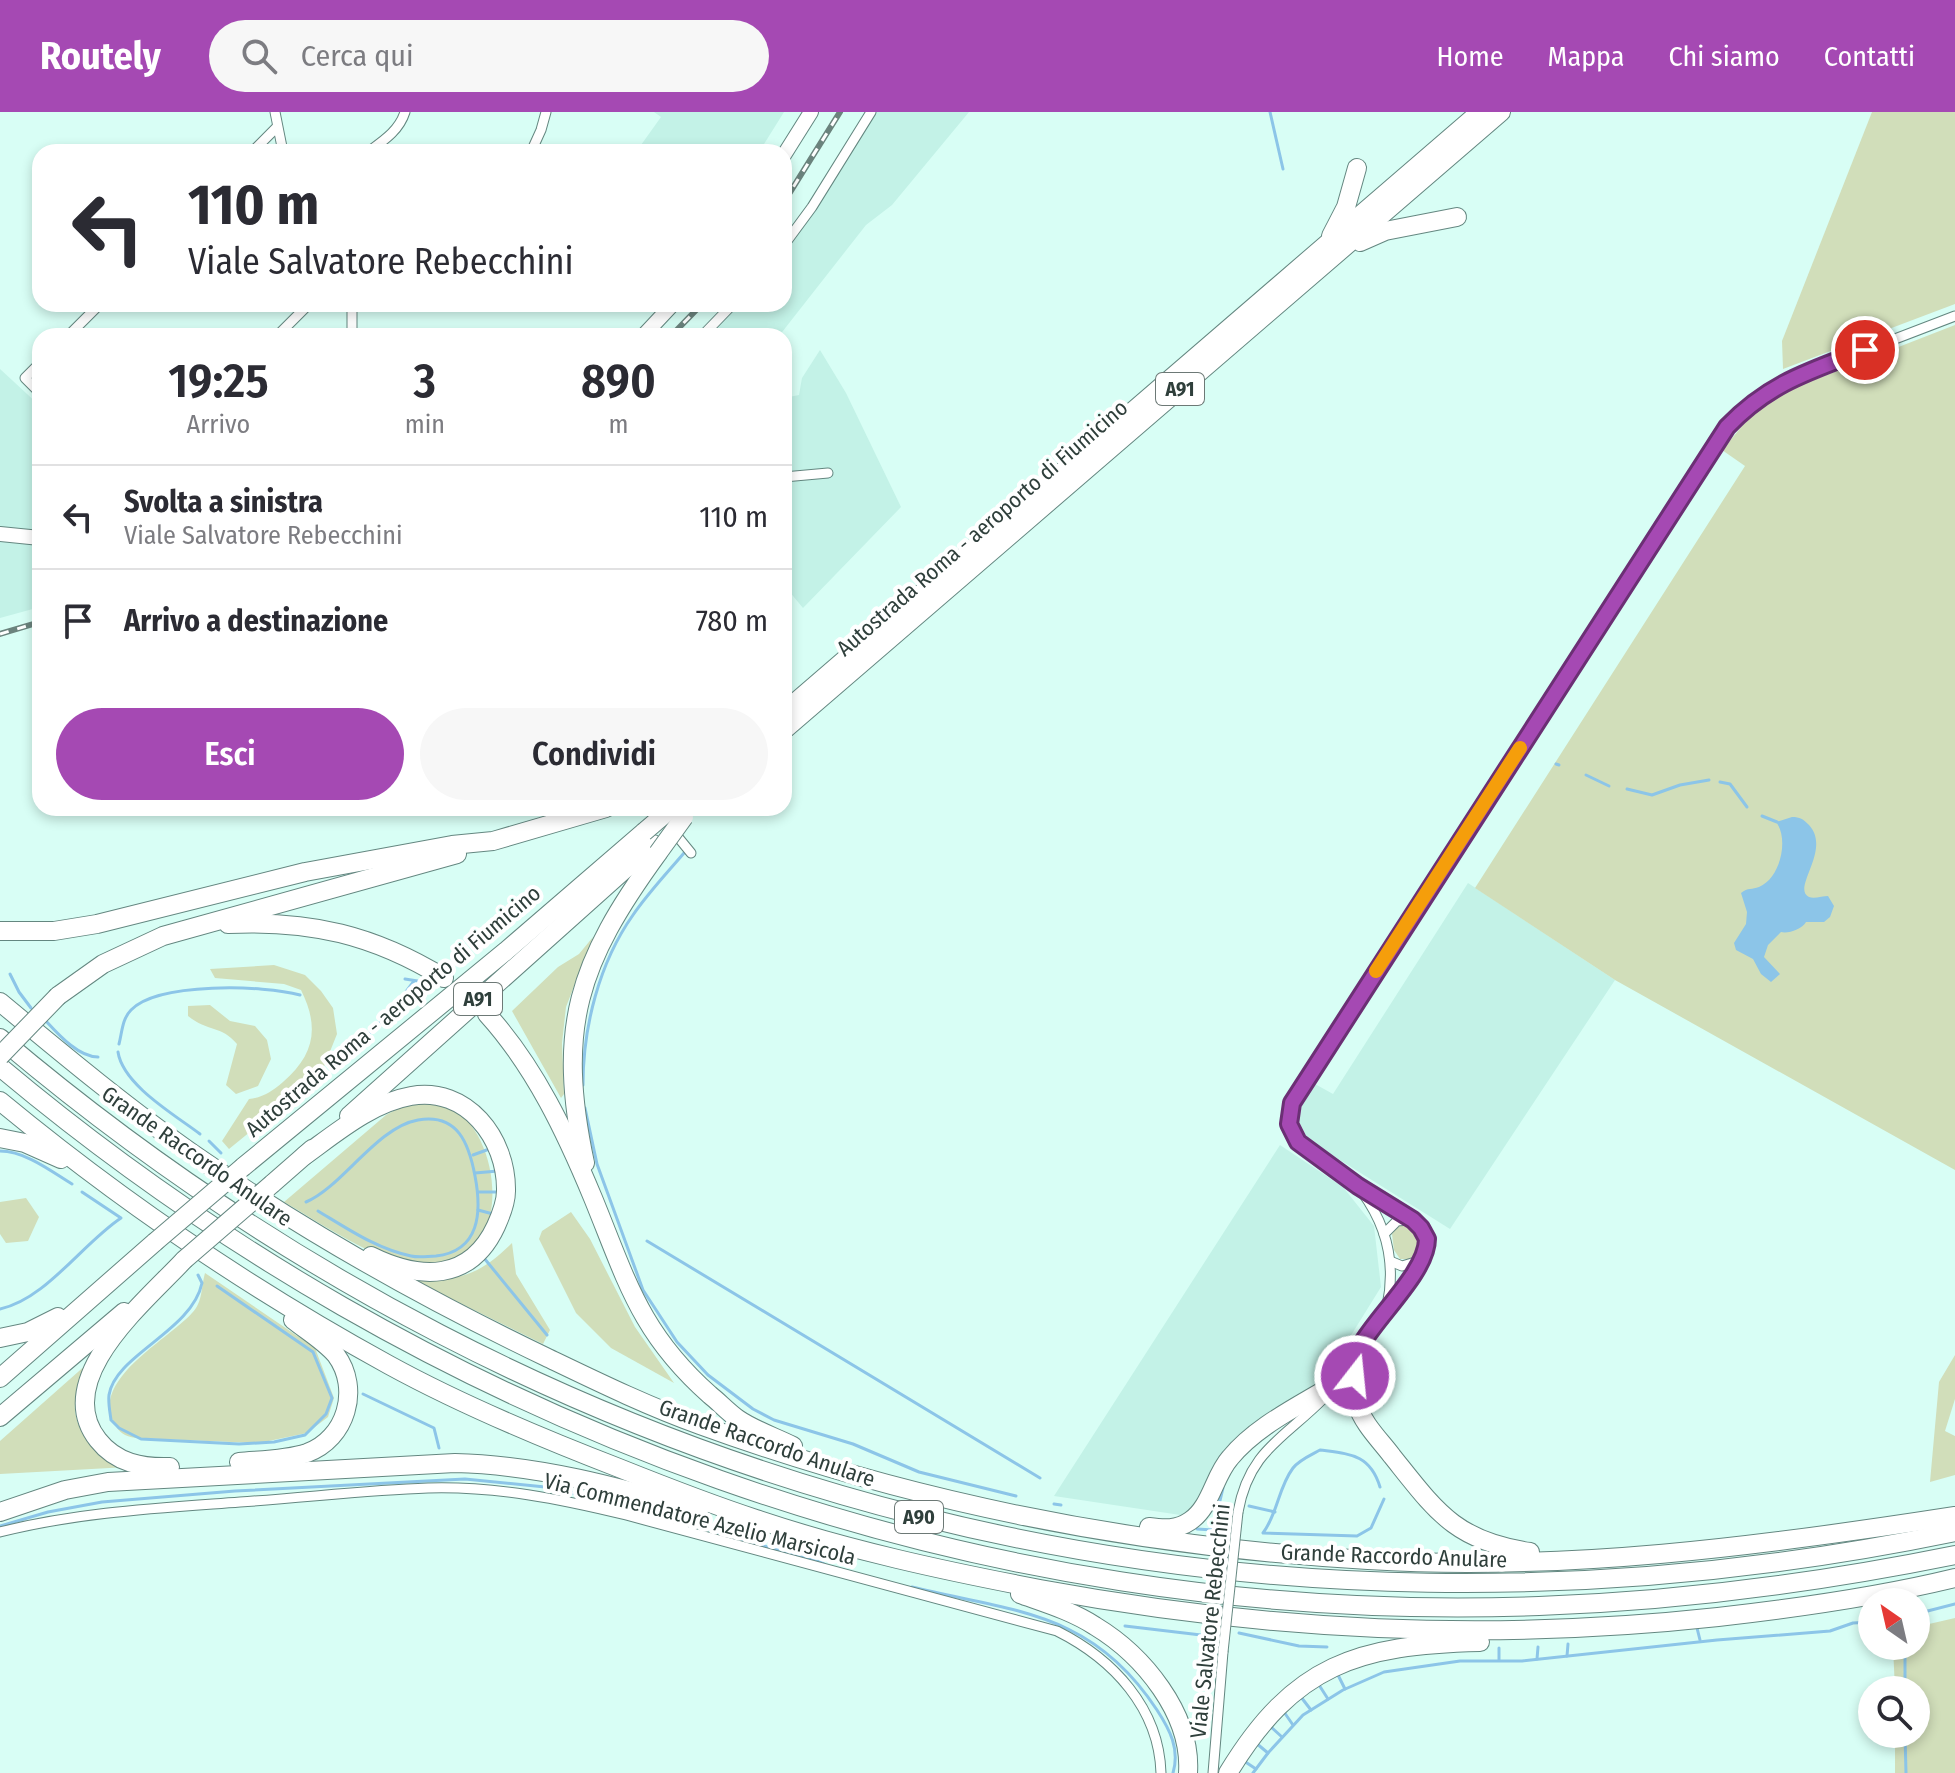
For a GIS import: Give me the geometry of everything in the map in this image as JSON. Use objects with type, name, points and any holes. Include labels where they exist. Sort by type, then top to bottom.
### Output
[{"type":"highway","name":"Autostrada Roma - aeroporto di Fiumicino","points":[[792,723],[1326,254],[1480,112]]},
{"type":"highway","name":"Autostrada Roma - aeroporto di Fiumicino","points":[[792,705],[1326,254],[1501,112]]},
{"type":"highway","points":[[1326,254],[1346,207],[1357,168]]},
{"type":"highway","points":[[1326,254],[1377,233],[1457,217]]},
{"type":"highway","points":[[792,697],[844,660]]},
{"type":"highway","points":[[0,1056],[58,996],[103,964],[163,936],[451,856],[579,816]]},
{"type":"highway","name":"Autostrada Roma - aeroporto di Fiumicino","points":[[0,1417],[304,1156],[678,816]]},
{"type":"highway","points":[[0,931],[41,932],[79,928],[282,877],[452,845],[493,841]]},
{"type":"highway","name":"Autostrada Roma - aeroporto di Fiumicino","points":[[0,1378],[243,1167],[494,961],[652,843]]},
{"type":"highway","points":[[592,1197],[573,1094],[573,1041],[578,1008],[589,969],[605,932],[652,843]]},
{"type":"highway","points":[[163,936],[229,924],[274,923],[314,927],[388,948],[444,978]]},
{"type":"highway","name":"Grande Raccordo Anulare","points":[[0,1002],[193,1154],[275,1209],[382,1274],[481,1326],[696,1424],[895,1487],[1024,1516],[1154,1539],[1371,1560],[1496,1561],[1691,1552],[1955,1516]]},
{"type":"highway","points":[[487,1014],[512,1042],[534,1075],[592,1197],[632,1297],[661,1344],[681,1369],[738,1419],[811,1455],[895,1487]]},
{"type":"highway","name":"Grande Raccordo Anulare","points":[[0,1038],[117,1132],[224,1208],[322,1270],[412,1320],[576,1400],[668,1437],[779,1476],[900,1512],[1020,1540],[1137,1560],[1275,1576],[1415,1584],[1519,1584],[1662,1577],[1810,1559],[1955,1532]]},
{"type":"highway","name":"A90","points":[[0,1067],[81,1132],[190,1211],[297,1281],[414,1348],[582,1427],[680,1468],[891,1532],[1015,1562],[1149,1585],[1277,1599],[1397,1606],[1543,1606],[1698,1596],[1818,1581],[1955,1555]]},
{"type":"highway","points":[[275,1209],[386,1263],[431,1273],[456,1267],[481,1250],[493,1232],[504,1205],[505,1175],[490,1134],[468,1108],[442,1096],[415,1095],[390,1102],[348,1125],[304,1156]]},
{"type":"highway","points":[[0,1101],[91,1174],[241,1278],[324,1343],[338,1358],[347,1380],[346,1412],[340,1425],[321,1446],[290,1457],[164,1467],[132,1464],[110,1453],[94,1434],[83,1404],[85,1384],[94,1364],[107,1345],[184,1260]]},
{"type":"highway","points":[[0,1138],[30,1145],[91,1174]]},
{"type":"highway","points":[[0,1338],[24,1334],[51,1321],[155,1242]]},
{"type":"highway","points":[[241,1278],[392,1367],[531,1433],[735,1512],[968,1576],[1141,1607],[1270,1623],[1447,1630],[1592,1627],[1794,1608],[1890,1593],[1955,1578]]},
{"type":"highway","points":[[1359,1349],[1355,1391],[1361,1414],[1428,1502],[1445,1519],[1476,1538],[1513,1549],[1545,1554],[1621,1556]]},
{"type":"highway","points":[[1024,1516],[1159,1528],[1183,1525],[1202,1509],[1221,1469],[1241,1446],[1259,1431],[1336,1383]]},
{"type":"highway","points":[[0,1512],[65,1490],[108,1482],[410,1463],[470,1463],[588,1479],[720,1516],[808,1534]]},
{"type":"highway","points":[[968,1576],[1070,1613],[1094,1625],[1120,1644],[1158,1686],[1177,1717],[1188,1750],[1188,1773]]},
{"type":"highway","points":[[1228,1773],[1251,1736],[1271,1713],[1311,1681],[1351,1659],[1399,1647],[1518,1641],[1592,1627]]},
{"type":"main road","points":[[791,144],[811,112]]},
{"type":"main road","points":[[650,328],[666,312]]},
{"type":"main road","points":[[0,534],[32,537]]},
{"type":"street","points":[[275,112],[281,144]]},
{"type":"street","points":[[379,144],[402,121],[405,112]]},
{"type":"street","points":[[535,144],[546,112]]},
{"type":"street","points":[[792,234],[871,112]]},
{"type":"street","points":[[260,144],[276,128]]},
{"type":"street","points":[[76,328],[92,312]]},
{"type":"street","points":[[285,328],[301,312]]},
{"type":"street","points":[[710,328],[725,312]]},
{"type":"street","name":"Viale Salvatore Rebecchini","points":[[1413,1220],[1358,1186],[1293,1136],[1289,1124],[1292,1103],[1727,427],[1765,393],[1788,380],[1955,316]]},
{"type":"street","points":[[792,476],[828,473]]},
{"type":"street","points":[[661,816],[691,853]]},
{"type":"street","name":"Viale Salvatore Rebecchini","points":[[1358,1186],[1374,1209],[1384,1234],[1392,1277],[1387,1307]]},
{"type":"street","points":[[1384,1234],[1397,1221],[1413,1220],[1427,1239],[1422,1260],[1402,1266],[1390,1261]]},
{"type":"street","name":"Viale Salvatore Rebecchini","points":[[1213,1773],[1238,1512],[1245,1483],[1258,1458],[1312,1410],[1336,1383],[1422,1260]]},
{"type":"street","name":"Via Commendatore Azelio Marsicola","points":[[0,1532],[35,1523],[116,1511],[430,1488],[557,1498],[1057,1631],[1076,1641],[1116,1674],[1138,1698],[1156,1737],[1161,1773]]},
{"type":"street","name":"Viale Salvatore Rebecchini","points":[[1205,1773],[1214,1751]]},
{"type":"shaded area","points":[[654,112],[784,112],[764,144],[642,144],[661,117]]},
{"type":"shaded area","points":[[875,112],[969,112],[892,205],[866,225],[785,328],[714,328],[728,312],[792,312],[792,241],[815,210]]},
{"type":"shaded area","points":[[1872,112],[1955,112],[1955,304],[1783,369],[1782,341]]},
{"type":"shaded area","points":[[1955,325],[1955,1170],[1615,980],[1475,888],[1745,466],[1722,450],[1749,418],[1783,392]]},
{"type":"shaded area","points":[[820,350],[846,393],[901,507],[803,608],[792,595],[792,396],[799,395],[802,378]]},
{"type":"shaded area","points":[[0,369],[32,399],[32,609],[0,618]]},
{"type":"shaded area","points":[[1468,883],[1615,980],[1450,1229],[1308,1140],[1298,1120],[1315,1084],[1333,1094]]},
{"type":"shaded area","points":[[593,937],[566,1007],[562,1043],[564,1094],[561,1098],[512,1011],[558,967],[579,954]]},
{"type":"shaded area","points":[[274,965],[305,975],[321,991],[333,1008],[337,1034],[321,1074],[229,1149],[222,1141],[249,1099],[275,1089],[302,1062],[311,1040],[311,1017],[301,990],[284,984],[215,978],[210,969]]},
{"type":"shaded area","points":[[210,1005],[230,1021],[255,1026],[267,1040],[271,1059],[258,1086],[236,1094],[226,1085],[237,1044],[225,1034],[188,1016],[188,1006]]},
{"type":"shaded area","points":[[425,1101],[447,1105],[465,1118],[478,1136],[487,1158],[492,1182],[492,1205],[487,1228],[476,1246],[459,1259],[422,1266],[401,1263],[348,1240],[284,1202],[386,1115],[401,1107]]},
{"type":"shaded area","points":[[1280,1145],[1343,1187],[1374,1226],[1381,1287],[1327,1374],[1222,1455],[1187,1516],[1054,1496]]},
{"type":"shaded area","points":[[26,1198],[39,1217],[28,1241],[6,1243],[0,1234],[0,1202]]},
{"type":"shaded area","points":[[571,1212],[590,1239],[635,1327],[674,1383],[611,1348],[576,1313],[539,1239],[542,1231]]},
{"type":"shaded area","points":[[1400,1224],[1411,1226],[1418,1233],[1420,1251],[1411,1259],[1400,1259],[1394,1250],[1392,1234]]},
{"type":"shaded area","points":[[512,1243],[516,1274],[550,1330],[543,1344],[409,1278],[441,1279],[465,1275],[488,1264]]},
{"type":"shaded area","points":[[205,1273],[315,1348],[334,1398],[328,1417],[307,1433],[259,1443],[136,1438],[122,1433],[115,1425],[110,1405],[114,1390],[136,1361],[196,1309]]},
{"type":"shaded area","points":[[1955,1355],[1955,1399],[1945,1431],[1955,1436],[1955,1475],[1930,1482],[1939,1382]]},
{"type":"shaded area","points":[[87,1364],[76,1396],[78,1424],[91,1442],[128,1467],[0,1474],[0,1441]]},
{"type":"shaded area","points":[[1955,1618],[1955,1773],[1895,1773],[1895,1748],[1930,1748],[1930,1676],[1894,1676],[1894,1660],[1930,1660],[1930,1624]]},
{"type":"water","points":[[1792,817],[1805,821],[1815,835],[1816,846],[1805,892],[1811,898],[1828,896],[1834,906],[1830,917],[1824,922],[1806,922],[1795,930],[1781,932],[1768,945],[1764,957],[1780,974],[1771,982],[1761,974],[1753,959],[1736,950],[1734,943],[1746,924],[1747,912],[1741,893],[1759,887],[1773,875],[1782,847],[1776,822]]},
{"type":"waterway","points":[[1270,112],[1283,169]]},
{"type":"waterway","points":[[1586,775],[1609,786]]},
{"type":"waterway","points":[[1627,789],[1652,795],[1680,785],[1709,780]]},
{"type":"waterway","points":[[1720,782],[1730,784],[1747,807]]},
{"type":"waterway","points":[[1762,816],[1777,822]]},
{"type":"waterway","points":[[583,1085],[590,1018],[611,954],[639,907],[684,853]]},
{"type":"waterway","points":[[10,974],[31,1008]]},
{"type":"waterway","points":[[405,979],[424,982]]},
{"type":"waterway","points":[[345,1057],[390,1013],[414,981]]},
{"type":"waterway","points":[[119,1044],[124,1022],[131,1010],[164,994],[238,988],[300,995]]},
{"type":"waterway","points":[[45,1020],[76,1049],[98,1057]]},
{"type":"waterway","points":[[118,1052],[129,1076],[164,1108],[200,1134]]},
{"type":"waterway","points":[[585,1108],[597,1164],[643,1290],[677,1342],[708,1375],[753,1409],[774,1420],[853,1444],[919,1472],[1016,1496]]},
{"type":"waterway","points":[[306,1202],[333,1184],[374,1145],[403,1125],[418,1120],[443,1121],[452,1126],[465,1142],[475,1176],[477,1216],[470,1238],[451,1253],[421,1257],[398,1253],[363,1238],[318,1211]]},
{"type":"waterway","points":[[209,1141],[221,1153]]},
{"type":"waterway","points":[[473,1155],[492,1148]]},
{"type":"waterway","points":[[0,1151],[28,1158],[72,1184]]},
{"type":"waterway","points":[[475,1173],[498,1171]]},
{"type":"waterway","points":[[0,1309],[17,1303],[48,1283],[121,1218],[82,1192]]},
{"type":"waterway","points":[[478,1192],[498,1192]]},
{"type":"waterway","points":[[478,1210],[493,1214]]},
{"type":"waterway","points":[[647,1241],[1040,1478]]},
{"type":"waterway","points":[[484,1258],[547,1335]]},
{"type":"waterway","points":[[198,1275],[202,1283],[184,1315],[125,1367],[114,1381],[109,1395],[111,1420],[119,1428],[141,1439],[239,1444],[274,1442],[305,1435],[326,1414],[332,1398],[313,1352],[217,1286]]},
{"type":"waterway","points":[[363,1394],[434,1428],[439,1448]]},
{"type":"waterway","points":[[1380,1487],[1365,1462],[1350,1455],[1320,1450],[1293,1468],[1263,1533],[1357,1536],[1371,1528],[1384,1499]]},
{"type":"waterway","points":[[0,1526],[48,1512],[102,1502],[235,1491],[465,1479],[545,1487],[614,1502],[823,1563]]},
{"type":"waterway","points":[[1197,1529],[1213,1530],[1223,1488]]},
{"type":"waterway","points":[[1054,1504],[1061,1505]]},
{"type":"waterway","points":[[1249,1506],[1275,1512]]},
{"type":"waterway","points":[[912,1587],[1049,1621],[1078,1634],[1106,1653],[1132,1677],[1166,1725],[1174,1748],[1173,1773]]},
{"type":"waterway","points":[[1930,1610],[1955,1604]]},
{"type":"waterway","points":[[1253,1773],[1303,1715],[1343,1690],[1384,1672],[1460,1661],[1522,1661],[1830,1631],[1858,1623]]},
{"type":"waterway","points":[[1125,1626],[1201,1635],[1213,1632]]},
{"type":"waterway","points":[[1697,1628],[1700,1640]]},
{"type":"waterway","points":[[1239,1633],[1299,1646],[1327,1647]]},
{"type":"waterway","points":[[1567,1656],[1568,1644]]},
{"type":"waterway","points":[[1537,1659],[1538,1647]]},
{"type":"waterway","points":[[1499,1648],[1499,1660]]},
{"type":"waterway","points":[[1905,1660],[1905,1676]]},
{"type":"waterway","points":[[1338,1675],[1345,1689]]},
{"type":"waterway","points":[[1319,1685],[1328,1699]]},
{"type":"waterway","points":[[1301,1697],[1311,1710]]},
{"type":"waterway","points":[[1284,1712],[1293,1725]]},
{"type":"waterway","points":[[1270,1726],[1282,1737]]},
{"type":"waterway","points":[[1256,1743],[1268,1753]]},
{"type":"waterway","points":[[1905,1748],[1906,1773]]},
{"type":"waterway","points":[[1244,1761],[1256,1769]]},
{"type":"railway","points":[[792,189],[840,112]]},
{"type":"railway","points":[[679,328],[694,312]]},
{"type":"railway","points":[[0,634],[32,624]]},
{"type":"slow traffic","points":[[1376,971],[1520,748]]},
{"type":"route","points":[[1355,1376],[1359,1349],[1420,1266],[1427,1239],[1413,1220],[1358,1186],[1298,1142],[1289,1124],[1292,1103],[1727,427],[1744,409],[1788,380],[1865,350]]}]
